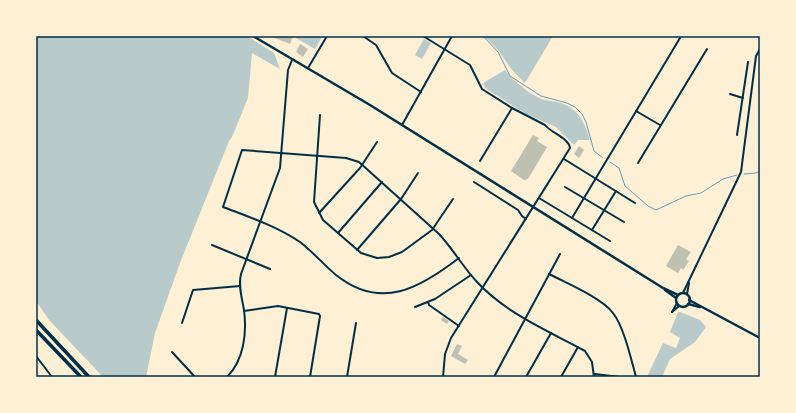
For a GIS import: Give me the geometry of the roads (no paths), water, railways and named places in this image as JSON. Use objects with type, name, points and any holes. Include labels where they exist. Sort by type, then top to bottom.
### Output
[{"type":"highway","points":[[36,320],[89,377]]},
{"type":"highway","points":[[36,330],[81,377]]},
{"type":"main road","points":[[253,36],[402,125],[663,288],[676,298],[679,306],[684,307],[688,304],[700,307]]},
{"type":"main road","points":[[663,288],[678,295]]},
{"type":"main road","points":[[676,298],[678,295],[683,293],[687,294],[689,300],[688,304]]},
{"type":"main road","points":[[689,300],[760,338]]},
{"type":"street","points":[[308,68],[327,36]]},
{"type":"street","points":[[363,36],[376,45],[392,73],[421,92]]},
{"type":"street","points":[[423,36],[470,65],[482,89],[512,108],[545,125],[548,130],[568,143],[570,148],[459,326],[446,350],[443,377]]},
{"type":"street","points":[[402,125],[452,36]]},
{"type":"street","points":[[572,218],[680,38]]},
{"type":"street","points":[[638,163],[707,49]]},
{"type":"street","points":[[683,293],[741,172],[756,56],[760,49]]},
{"type":"street","points":[[228,377],[236,368],[240,359],[245,329],[240,286],[241,274],[278,178],[282,152],[288,70],[292,60]]},
{"type":"street","points":[[737,135],[748,62]]},
{"type":"street","points":[[730,94],[743,98]]},
{"type":"street","points":[[480,161],[512,108]]},
{"type":"street","points":[[636,111],[660,125]]},
{"type":"street","points":[[320,115],[314,196],[319,214],[357,250],[372,257],[389,257],[402,252],[434,228],[453,199]]},
{"type":"street","points":[[319,214],[363,164],[377,142]]},
{"type":"street","points":[[459,258],[417,286],[391,293],[369,291],[350,284],[336,274],[303,244],[261,221],[223,207],[242,150],[350,158],[363,164],[434,228],[459,258],[471,274],[509,310],[586,351],[592,362],[594,376],[620,377]]},
{"type":"street","points":[[564,159],[635,203]]},
{"type":"street","points":[[357,250],[401,199],[418,173]]},
{"type":"street","points":[[338,233],[382,182]]},
{"type":"street","points":[[474,182],[518,210],[526,219]]},
{"type":"street","points":[[565,187],[624,222]]},
{"type":"street","points":[[592,230],[616,191]]},
{"type":"street","points":[[539,198],[610,241]]},
{"type":"street","points":[[212,244],[270,269]]},
{"type":"street","points":[[494,377],[560,254]]},
{"type":"street","points":[[415,307],[428,302],[471,274]]},
{"type":"street","points":[[550,274],[602,303],[613,312],[620,325],[636,377]]},
{"type":"street","points":[[687,294],[690,281]]},
{"type":"street","points":[[182,323],[193,290],[240,286]]},
{"type":"street","points":[[428,302],[429,306],[459,326]]},
{"type":"street","points":[[677,303],[672,312],[679,306]]},
{"type":"street","points":[[244,311],[274,306],[319,314],[320,316],[310,377]]},
{"type":"street","points":[[275,377],[287,308]]},
{"type":"street","points":[[346,377],[356,323]]},
{"type":"street","points":[[526,377],[551,333]]},
{"type":"street","points":[[562,377],[578,347]]},
{"type":"street","points":[[172,352],[195,377]]},
{"type":"street","points":[[36,356],[52,377]]},
{"type":"waterway","points":[[483,36],[498,52],[510,76],[541,96],[567,103],[575,107],[582,114],[586,122],[594,151],[603,158]]},
{"type":"waterway","points":[[610,162],[619,168],[625,186],[648,206],[656,210],[686,196],[701,193],[723,179],[737,175]]},
{"type":"waterway","points":[[744,174],[756,173],[760,171]]}]
